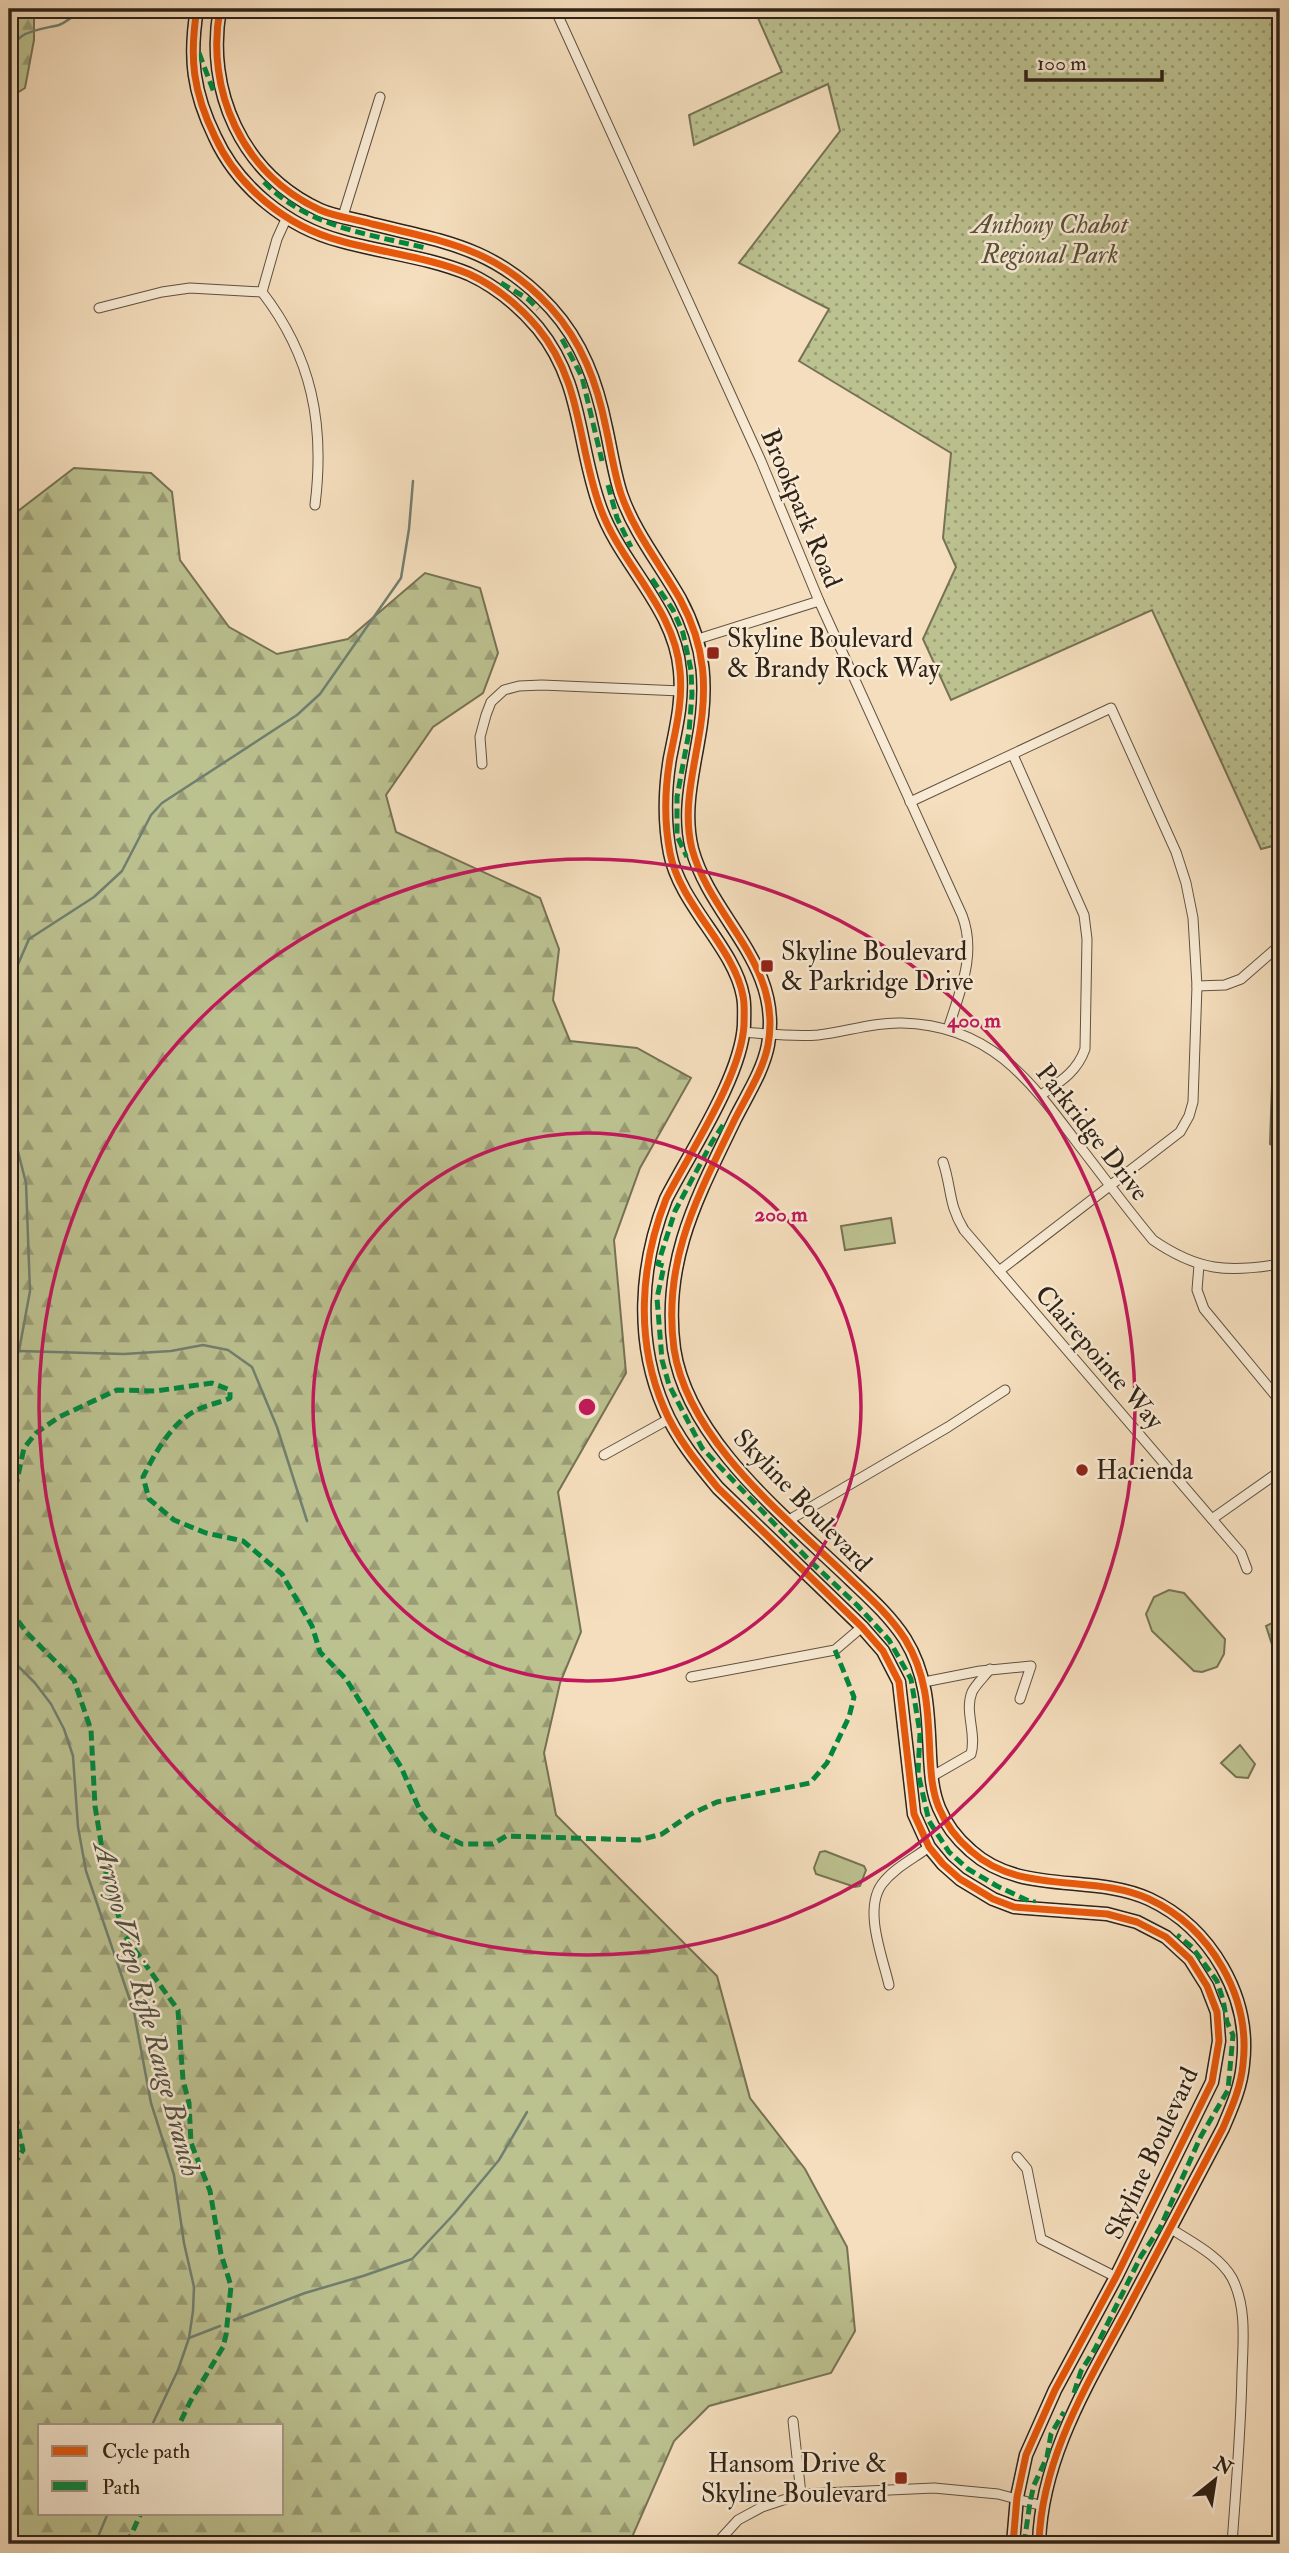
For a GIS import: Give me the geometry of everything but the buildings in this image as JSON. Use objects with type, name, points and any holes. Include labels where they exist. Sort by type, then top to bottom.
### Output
[{"type":"main road","name":"Skyline Boulevard","points":[[197,9],[192,39],[192,69],[202,109],[226,159],[259,196],[287,217],[338,241],[443,264],[473,276],[521,310],[538,328],[560,362],[573,390],[588,465],[600,508],[614,537],[669,629],[680,666],[681,691],[666,801],[670,855],[682,886],[714,938],[741,987],[744,998],[743,1032],[736,1064],[666,1199],[658,1218],[645,1272],[643,1301],[650,1363],[669,1419],[697,1463],[718,1488],[862,1627],[883,1651],[899,1682],[914,1814],[929,1847],[960,1879],[993,1899],[1014,1907],[1107,1914],[1137,1922],[1166,1937],[1190,1959],[1207,1986],[1217,2012],[1219,2041],[1212,2082],[1116,2277],[1055,2390],[1030,2445],[1017,2497],[1013,2544]]},
{"type":"main road","name":"Skyline Boulevard","points":[[220,9],[215,45],[218,76],[225,105],[239,135],[260,165],[290,191],[321,211],[449,242],[485,257],[511,272],[555,312],[573,336],[587,362],[606,424],[624,502],[680,601],[698,639],[704,673],[705,705],[688,805],[692,848],[702,875],[759,970],[767,998],[769,1033],[767,1052],[758,1074],[704,1183],[681,1238],[673,1291],[674,1346],[681,1379],[695,1411],[742,1474],[892,1622],[916,1659],[928,1701],[931,1777],[940,1812],[955,1836],[978,1858],[1005,1873],[1038,1881],[1112,1889],[1149,1899],[1180,1920],[1208,1944],[1227,1974],[1235,1996],[1244,2041],[1243,2069],[1237,2093],[1223,2128],[1079,2402],[1053,2463],[1043,2506],[1039,2544]]},
{"type":"main road","points":[[1213,2003],[1235,1996]]},
{"type":"street","name":"Brookpark Road","points":[[555,9],[761,461],[819,601],[968,931],[967,971],[948,1030]]},
{"type":"street","points":[[343,216],[380,97]]},
{"type":"street","points":[[287,217],[277,239],[262,292],[295,344],[315,405],[318,471],[315,505]]},
{"type":"street","points":[[99,308],[162,292],[190,288],[262,292]]},
{"type":"street","points":[[698,639],[819,601]]},
{"type":"street","points":[[482,764],[480,737],[486,715],[491,702],[504,690],[542,685],[681,691]]},
{"type":"street","points":[[910,802],[1111,708],[1176,852],[1193,918],[1196,986],[1193,1102],[1189,1116],[1180,1132],[999,1271]]},
{"type":"street","points":[[1013,755],[1074,889],[1084,915],[1087,939],[1085,1049],[1080,1063],[1072,1073],[1041,1095]]},
{"type":"street","points":[[1196,986],[1225,985],[1241,979],[1280,945]]},
{"type":"street","name":"Parkridge Drive","points":[[743,1032],[819,1035],[885,1023],[927,1025],[971,1038],[1017,1069],[1041,1095],[1153,1240],[1174,1255],[1199,1265],[1242,1270],[1280,1264]]},
{"type":"street","name":"Clairepointe Way","points":[[943,1162],[949,1180],[953,1213],[964,1230],[1241,1553],[1247,1569]]},
{"type":"street","points":[[1199,1265],[1197,1290],[1204,1309],[1280,1401]]},
{"type":"street","points":[[789,1520],[948,1427],[1005,1390]]},
{"type":"street","points":[[604,1455],[669,1419]]},
{"type":"street","points":[[1212,1519],[1280,1471]]},
{"type":"street","points":[[691,1677],[835,1650],[862,1627]]},
{"type":"street","points":[[924,1682],[1031,1665],[1020,1699]]},
{"type":"street","points":[[931,1777],[971,1754],[974,1745],[969,1717],[970,1700],[973,1689],[990,1670]]},
{"type":"street","points":[[889,1985],[874,1931],[875,1906],[880,1886],[898,1867],[929,1847]]},
{"type":"street","points":[[1017,2157],[1027,2169],[1041,2239],[1116,2277]]},
{"type":"street","points":[[1170,2228],[1217,2260],[1231,2277],[1240,2300],[1243,2320],[1241,2427],[1232,2544]]},
{"type":"street","points":[[793,2421],[801,2494]]},
{"type":"street","points":[[716,2544],[738,2520],[786,2497],[801,2494],[934,2488],[1017,2497],[1043,2506]]},
{"type":"green space","points":[[9,9],[34,16],[34,40],[25,88],[9,98]]},
{"type":"green space","name":"Anthony Chabot Regional Park","points":[[754,9],[1280,9],[1280,844],[1261,849],[1152,610],[951,700],[923,639],[956,567],[943,538],[951,453],[799,361],[829,309],[739,263],[840,131],[828,84],[694,145],[689,115],[782,72]]},
{"type":"green space","points":[[74,468],[151,473],[172,492],[180,560],[229,627],[277,654],[348,639],[425,573],[480,588],[498,653],[483,693],[433,727],[386,795],[396,832],[540,898],[559,949],[553,1000],[570,1041],[637,1048],[691,1078],[640,1168],[614,1240],[626,1373],[558,1492],[581,1632],[560,1683],[544,1753],[556,1815],[717,1976],[750,2098],[805,2169],[847,2247],[855,2331],[831,2373],[709,2406],[674,2441],[629,2544],[9,2544],[9,518]]},
{"type":"green space","points":[[1280,1048],[1280,1151],[1270,1144],[1273,1054]]},
{"type":"green space","points":[[891,1218],[895,1243],[845,1250],[841,1226]]},
{"type":"green space","points":[[1169,1590],[1184,1593],[1225,1639],[1224,1654],[1217,1667],[1202,1672],[1194,1671],[1152,1631],[1146,1614],[1154,1597]]},
{"type":"green space","points":[[1280,1619],[1280,1669],[1266,1626]]},
{"type":"green space","points":[[1240,1745],[1255,1764],[1248,1778],[1236,1777],[1221,1763]]},
{"type":"green space","points":[[825,1851],[864,1866],[866,1870],[860,1886],[855,1887],[816,1874],[814,1868],[820,1852]]},
{"type":"waterway","points":[[9,46],[31,32],[84,15]]},
{"type":"waterway","points":[[9,985],[29,939],[94,897],[122,871],[151,815],[162,803],[297,715],[320,694],[401,578],[413,481]]},
{"type":"waterway","points":[[9,1101],[11,1124],[26,1183],[30,1291],[19,1351],[9,1372]]},
{"type":"waterway","points":[[19,1351],[124,1354],[171,1351],[203,1345],[228,1350],[252,1367],[277,1427],[307,1521]]},
{"type":"waterway","name":"Arroyo Viejo Rifle Range Branch","points":[[9,1657],[51,1704],[64,1729],[73,1756],[78,1827],[86,1871],[134,2012],[151,2103],[174,2175],[184,2243],[194,2287],[193,2311],[189,2338],[178,2370],[152,2424]]},
{"type":"waterway","points":[[234,2320],[305,2293],[412,2259],[499,2160],[527,2112]]},
{"type":"waterway","points":[[189,2338],[220,2326]]},
{"type":"waterway","name":"Arroyo Viejo Rifle Range Branch","points":[[95,2544],[108,2514]]},
{"type":"marked path","points":[[199,53],[215,95]]},
{"type":"marked path","points":[[264,182],[281,197],[319,219],[361,233],[426,248]]},
{"type":"marked path","points":[[501,283],[528,299],[538,309]]},
{"type":"marked path","points":[[562,339],[582,377],[602,461]]},
{"type":"marked path","points":[[608,485],[617,518],[631,547]]},
{"type":"marked path","points":[[652,579],[673,610],[683,633],[691,670],[689,732],[677,797],[677,836],[687,857]]},
{"type":"marked path","points":[[723,1125],[675,1211],[658,1264],[664,1266],[657,1298],[662,1360],[669,1385],[702,1448],[889,1640],[911,1679],[920,1733],[918,1773],[929,1821],[949,1852],[968,1869],[997,1886],[1036,1902]]},
{"type":"marked path","points":[[9,1518],[24,1448],[36,1433],[59,1417],[117,1390],[156,1391],[212,1383],[230,1390],[230,1398],[190,1414],[166,1438],[143,1477],[149,1499],[174,1520],[206,1533],[243,1541],[282,1574],[312,1626],[320,1652],[346,1679],[401,1767],[421,1813],[435,1831],[462,1844],[493,1844],[506,1836],[639,1840],[662,1834],[691,1814],[717,1802],[810,1783],[827,1763],[849,1717],[854,1697],[835,1650]]},
{"type":"marked path","points":[[9,1609],[28,1634],[74,1680],[91,1730],[95,1806],[107,1879],[120,1921],[125,1936],[178,2010],[191,2143],[210,2191],[221,2254],[231,2286],[223,2347],[179,2424]]},
{"type":"marked path","points":[[1074,2393],[1081,2371],[1095,2349],[1141,2256],[1160,2228],[1201,2136],[1228,2090],[1233,2035],[1217,1981],[1192,1947],[1177,1935]]},
{"type":"marked path","points":[[9,2001],[12,2026],[9,2059]]},
{"type":"marked path","points":[[9,2085],[23,2150],[9,2172]]},
{"type":"marked path","points":[[1024,2544],[1034,2485],[1047,2457],[1051,2434],[1064,2412]]},
{"type":"marked path","points":[[127,2544],[141,2514]]},
{"type":"cycle path","points":[[197,9],[193,59],[202,105],[225,155],[251,188],[283,215],[321,235],[438,263],[469,274],[506,298],[538,328],[553,349],[571,392],[593,483],[609,528],[658,606],[676,648],[681,693],[666,793],[670,853],[684,890],[719,943],[738,978],[743,996],[744,1025],[741,1045],[724,1091],[666,1199],[657,1224],[646,1276],[644,1303],[648,1356],[669,1419],[688,1450],[718,1488],[862,1627],[883,1651],[899,1682],[914,1814],[929,1847],[943,1864],[960,1879],[993,1899],[1014,1907],[1107,1914],[1137,1922],[1166,1937],[1190,1959],[1207,1986],[1217,2012],[1219,2041],[1212,2082],[1116,2277],[1055,2390],[1026,2455],[1017,2497],[1013,2544]]},
{"type":"cycle path","points":[[220,9],[218,70],[224,99],[250,152],[269,175],[320,210],[447,243],[490,260],[531,288],[562,321],[580,349],[593,379],[616,478],[626,508],[680,599],[695,634],[704,686],[688,809],[689,836],[701,874],[756,966],[765,990],[770,1016],[768,1045],[762,1064],[696,1202],[678,1257],[673,1286],[674,1349],[683,1383],[699,1415],[719,1446],[744,1476],[872,1601],[905,1639],[918,1667],[925,1696],[935,1795],[945,1820],[961,1842],[991,1865],[1012,1874],[1127,1891],[1149,1899],[1171,1912],[1208,1946],[1233,1990],[1244,2039],[1242,2072],[1236,2097],[1223,2128],[1096,2367],[1069,2424],[1048,2482],[1039,2544]]},
{"type":"place","name":"Skyline Boulevard & Brandy Rock Way","points":[[713,653]]},
{"type":"place","name":"Skyline Boulevard & Parkridge Drive","points":[[767,966]]},
{"type":"place","name":"Hacienda","points":[[1082,1470]]},
{"type":"place","name":"Hansom Drive & Skyline Boulevard","points":[[901,2478]]}]
